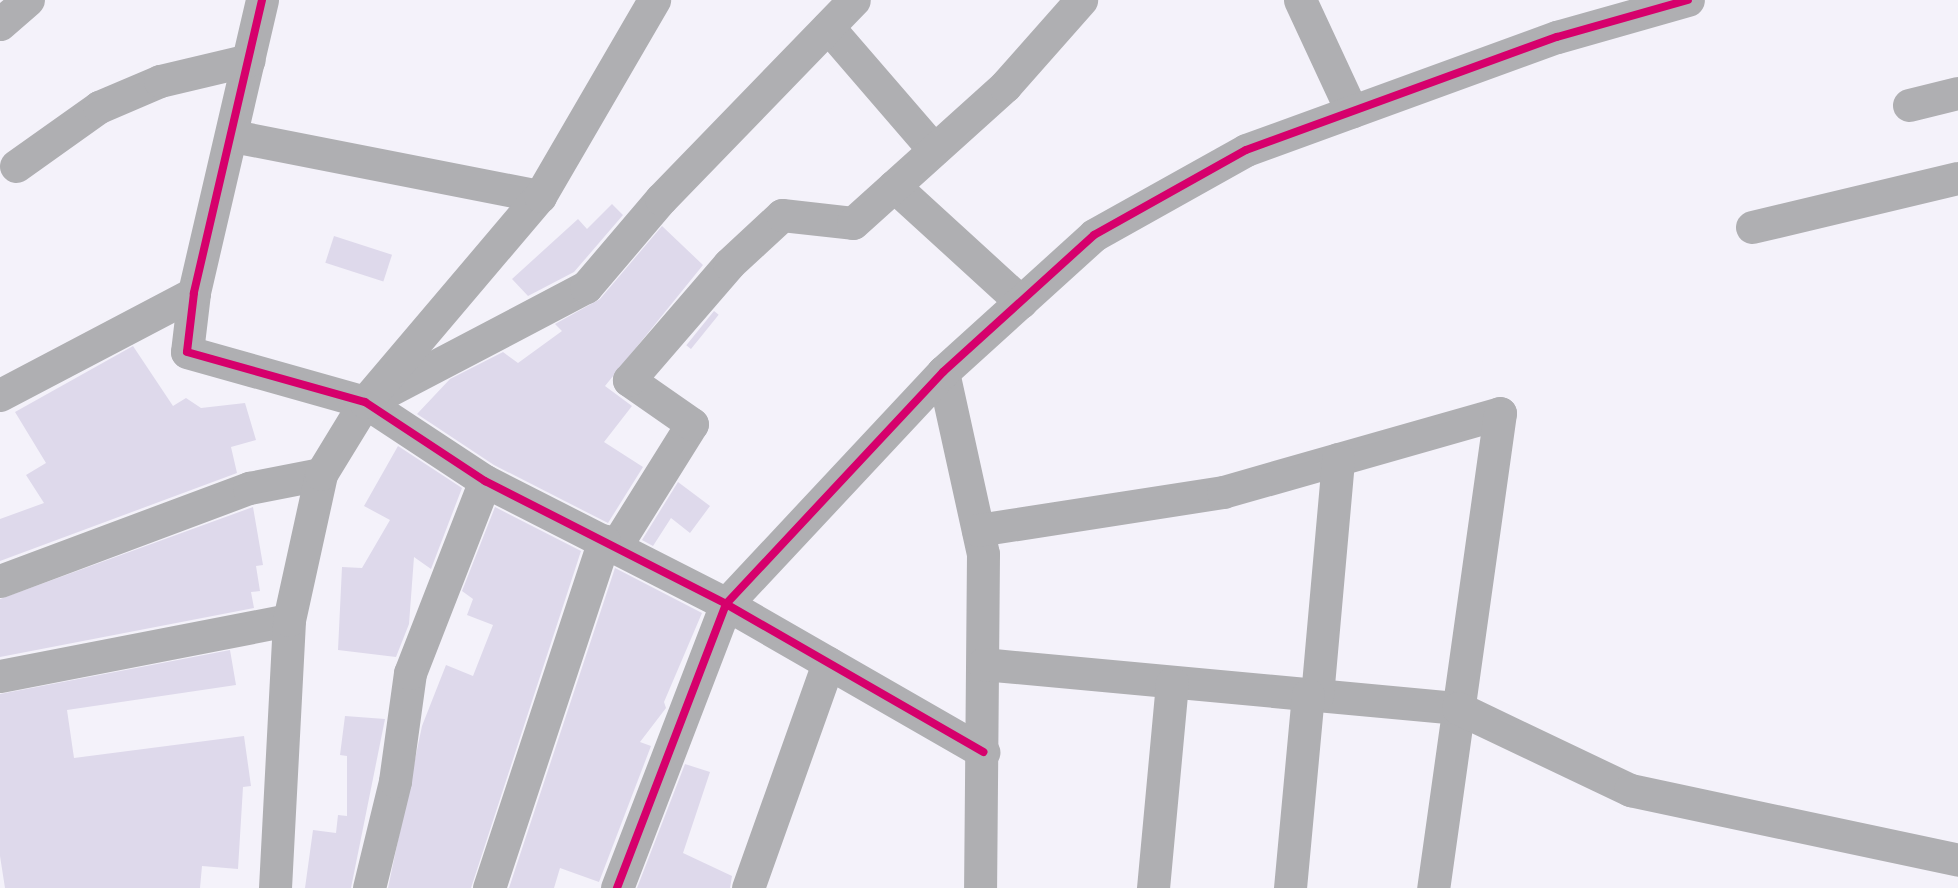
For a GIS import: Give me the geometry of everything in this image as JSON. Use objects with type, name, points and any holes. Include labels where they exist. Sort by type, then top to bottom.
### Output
[{"type":"street","points":[[0,24],[28,0]]},
{"type":"street","points":[[262,0],[233,136],[194,293],[187,352],[365,402],[485,481],[726,604],[983,752]]},
{"type":"street","points":[[275,888],[289,620],[321,474],[365,402],[540,196],[654,0]]},
{"type":"street","points":[[365,402],[586,287],[661,200],[854,0]]},
{"type":"street","points":[[489,888],[609,544],[692,424],[629,380],[729,264],[782,215],[853,223],[1005,86],[1082,0]]},
{"type":"street","points":[[1300,0],[1352,112]]},
{"type":"street","points":[[617,888],[726,604],[943,372],[1094,235],[1246,150],[1557,37],[1688,0]]},
{"type":"street","points":[[828,27],[933,150]]},
{"type":"street","points":[[16,166],[99,107],[160,81],[249,60]]},
{"type":"street","points":[[1909,105],[1958,93]]},
{"type":"street","points":[[233,136],[540,196]]},
{"type":"street","points":[[1752,227],[1958,178]]},
{"type":"street","points":[[894,186],[1020,302]]},
{"type":"street","points":[[0,395],[194,293]]},
{"type":"street","points":[[943,372],[983,554],[980,888]]},
{"type":"street","points":[[978,530],[1223,492],[1500,413],[1433,888]]},
{"type":"street","points":[[1290,888],[1338,459]]},
{"type":"street","points":[[0,581],[249,488],[321,474]]},
{"type":"street","points":[[369,888],[395,781],[410,673],[485,481]]},
{"type":"street","points":[[0,676],[289,620]]},
{"type":"street","points":[[748,888],[828,663]]},
{"type":"street","points":[[983,664],[1458,708],[1630,790],[1958,860]]},
{"type":"street","points":[[1153,888],[1172,683]]},
{"type":"building","points":[[612,204],[623,215],[574,272],[528,296],[512,279],[578,219],[587,229]]},
{"type":"building","points":[[662,226],[703,265],[605,386],[632,406],[604,442],[643,467],[608,523],[494,465],[417,414],[450,379],[503,352],[518,363],[562,331],[555,324],[600,299]]},
{"type":"building","points":[[334,236],[392,255],[383,281],[325,263]]},
{"type":"building","points":[[714,311],[719,315],[691,349],[686,345]]},
{"type":"building","points":[[133,346],[173,406],[186,398],[201,408],[245,403],[256,440],[231,447],[237,473],[0,561],[0,519],[44,503],[26,475],[46,463],[15,412]]},
{"type":"building","points":[[398,446],[462,488],[431,569],[414,557],[409,624],[396,657],[338,650],[342,567],[362,568],[390,520],[364,506]]},
{"type":"building","points":[[678,482],[710,506],[690,533],[671,518],[653,546],[642,540]]},
{"type":"building","points":[[253,507],[263,565],[256,566],[260,591],[251,592],[254,608],[0,657],[0,599]]},
{"type":"building","points":[[495,507],[581,551],[471,888],[388,888],[422,726],[446,665],[473,676],[493,625],[467,615],[473,599],[462,591]]},
{"type":"building","points":[[615,568],[702,613],[664,702],[666,708],[640,742],[651,746],[599,882],[560,868],[554,888],[509,888]]},
{"type":"building","points":[[230,650],[236,685],[67,710],[74,758],[244,736],[251,786],[243,787],[238,869],[202,866],[200,888],[5,888],[0,856],[0,694]]},
{"type":"building","points":[[345,716],[385,719],[351,888],[305,888],[313,830],[336,833],[338,815],[347,816],[347,756],[340,755]]},
{"type":"building","points":[[685,764],[710,772],[683,853],[732,876],[730,888],[637,888]]},
{"type":"cycle path","points":[[262,0],[194,293],[187,352],[365,402],[485,481],[726,604],[983,752]]},
{"type":"cycle path","points":[[617,888],[726,604],[943,372],[1094,235],[1246,150],[1557,37],[1688,0]]}]
